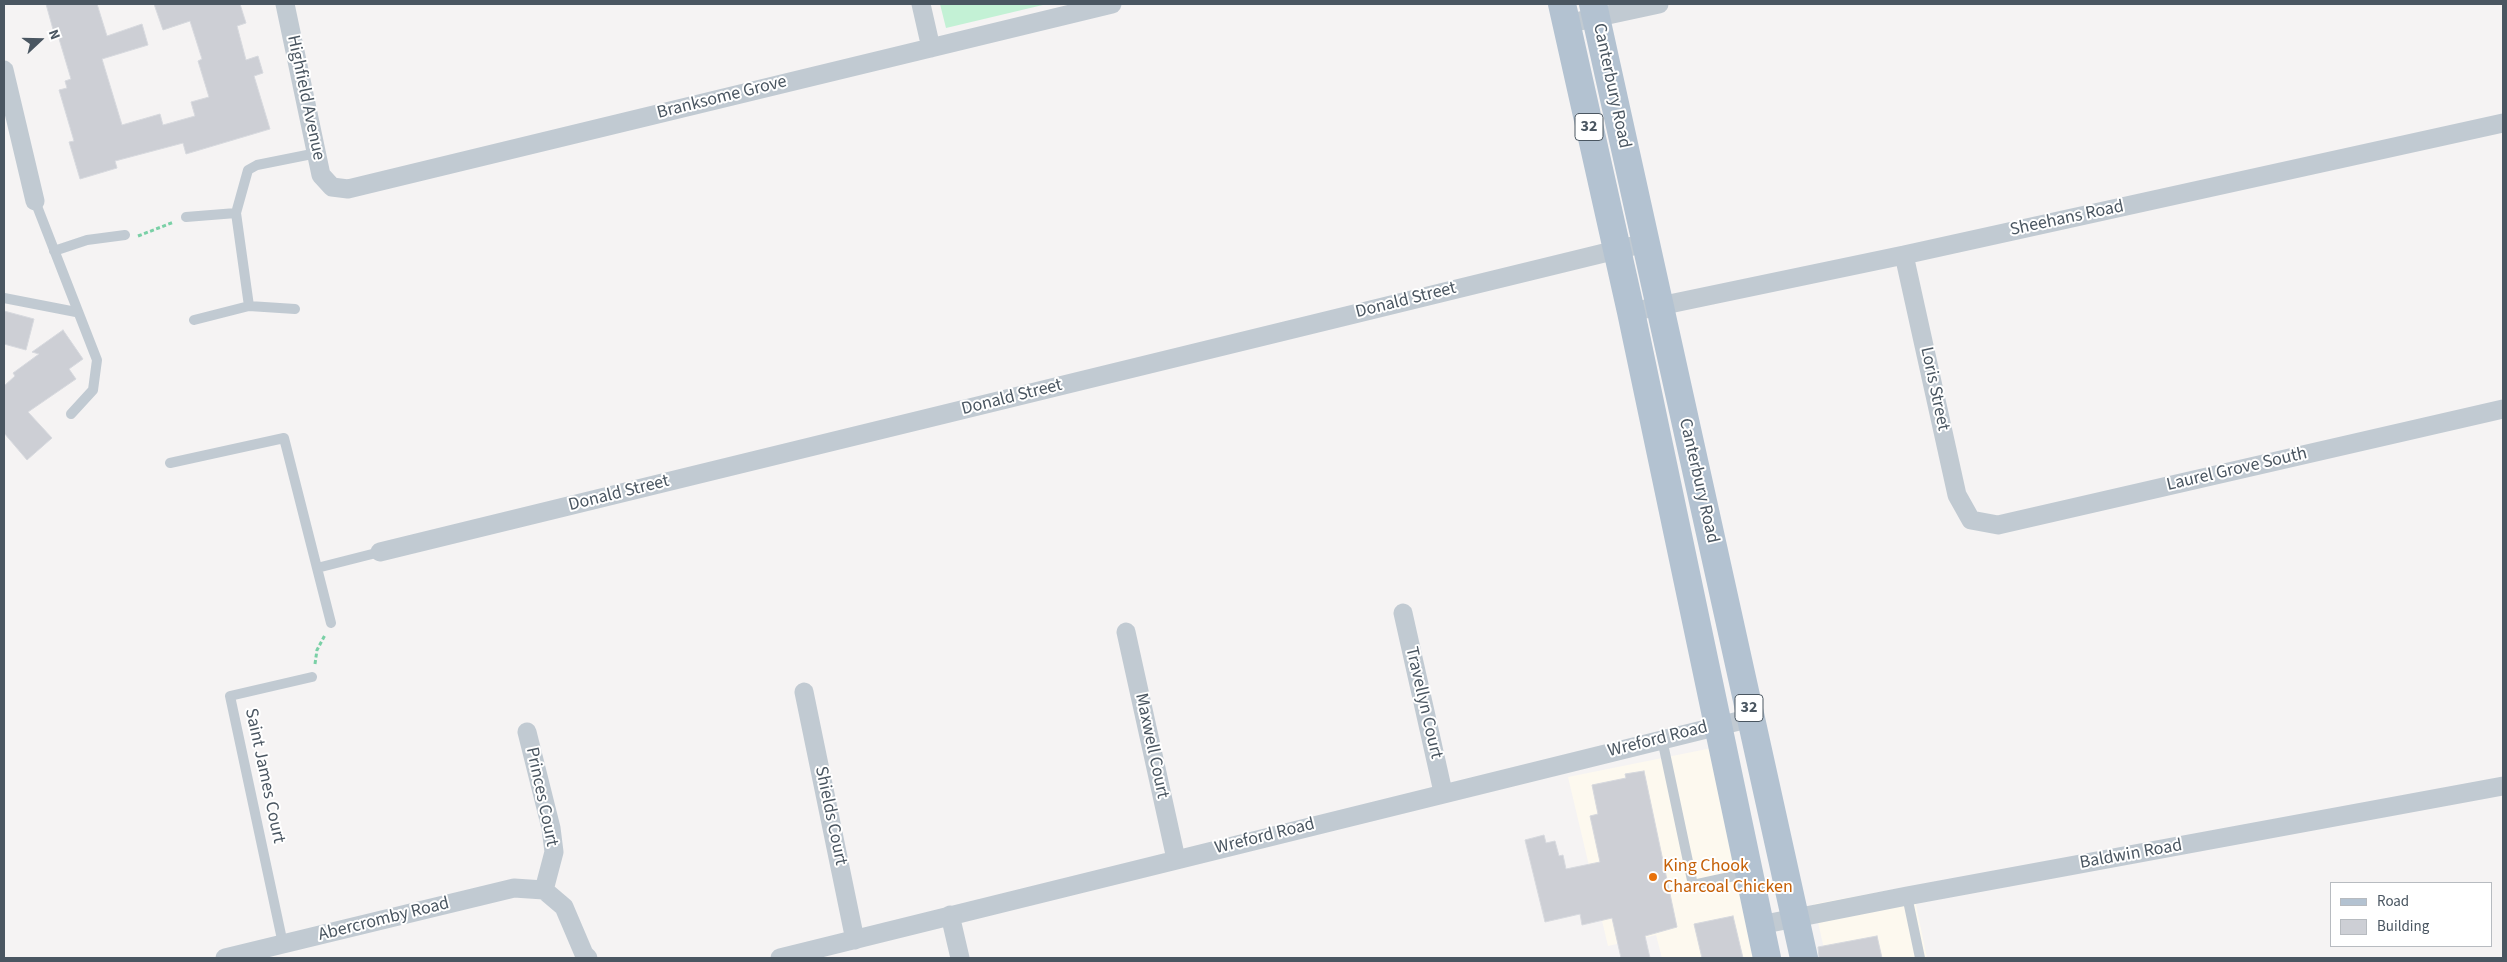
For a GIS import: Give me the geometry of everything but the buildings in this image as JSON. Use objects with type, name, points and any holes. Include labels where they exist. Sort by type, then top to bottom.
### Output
[{"type":"main road","name":"Canterbury Road","points":[[1595,11],[1804,958]]},
{"type":"main road","name":"Canterbury Road","points":[[1564,14],[1631,312],[1767,958]]},
{"type":"street","name":"Highfield Avenue","points":[[284,4],[321,175],[332,188]]},
{"type":"street","points":[[921,4],[931,48]]},
{"type":"street","name":"Branksome Grove","points":[[332,188],[348,189],[1112,4]]},
{"type":"street","points":[[1564,14],[1659,4]]},
{"type":"street","points":[[4,70],[35,201]]},
{"type":"street","name":"Sheehans Road","points":[[1631,312],[1904,255],[2503,123]]},
{"type":"street","name":"Donald Street","points":[[380,552],[1645,243]]},
{"type":"street","name":"Loris Street","points":[[1904,255],[1957,495],[1971,520]]},
{"type":"street","name":"Laurel Grove South","points":[[1971,520],[1998,524],[2503,408]]},
{"type":"street","name":"Travellyn Court","points":[[1404,613],[1443,792]]},
{"type":"street","name":"Maxwell Court","points":[[1126,632],[1176,859]]},
{"type":"street","name":"Shields Court","points":[[804,692],[855,940]]},
{"type":"street","name":"Wreford Road","points":[[780,958],[1443,792],[1751,718]]},
{"type":"street","name":"Princes Court","points":[[527,732],[551,828],[554,852],[544,890]]},
{"type":"street","name":"Baldwin Road","points":[[1760,925],[2503,786]]},
{"type":"street","name":"Abercromby Road","points":[[225,958],[514,888],[544,890]]},
{"type":"street","points":[[544,890],[564,907],[588,958]]},
{"type":"street","points":[[950,915],[960,958]]},
{"type":"lane","points":[[249,306],[236,213],[248,170],[258,165],[317,153]]},
{"type":"lane","points":[[35,201],[96,360],[93,390],[71,414]]},
{"type":"lane","points":[[186,217],[236,213]]},
{"type":"lane","points":[[54,251],[87,240],[125,235]]},
{"type":"lane","points":[[4,298],[76,312]]},
{"type":"lane","points":[[194,320],[249,306],[295,309]]},
{"type":"lane","points":[[170,463],[284,438],[332,623]]},
{"type":"lane","points":[[317,568],[380,552]]},
{"type":"lane","name":"Saint James Court","points":[[283,944],[230,696],[312,677]]},
{"type":"lane","points":[[1662,739],[1693,885],[1749,873]]},
{"type":"lane","points":[[1907,896],[1920,958]]},
{"type":"path","points":[[125,235],[141,236],[186,217]]},
{"type":"path","points":[[312,677],[317,650],[332,623]]},
{"type":"shaded area","points":[[1712,748],[1755,958],[1662,958],[1656,935],[1608,946],[1568,777]]},
{"type":"shaded area","points":[[1912,886],[1927,958],[1826,958],[1814,904]]},
{"type":"green space","points":[[940,4],[1047,4],[946,28]]},
{"type":"place","name":"King Chook Charcoal Chicken","points":[[1653,877]]}]
